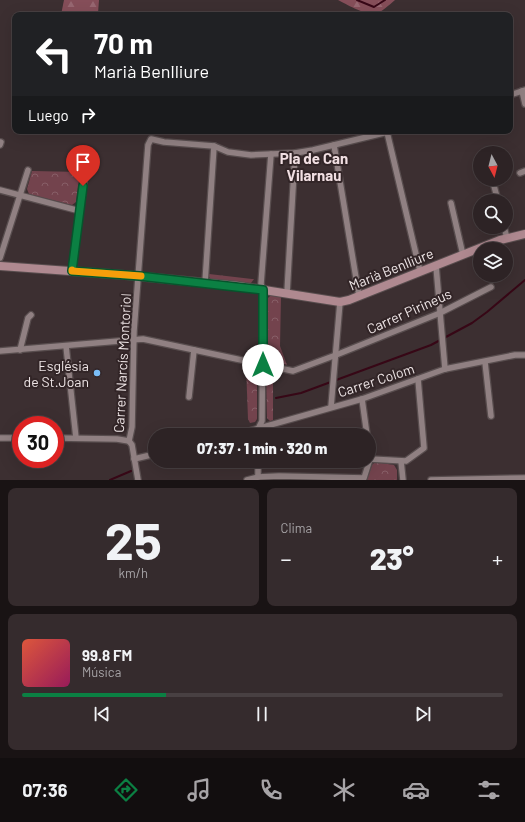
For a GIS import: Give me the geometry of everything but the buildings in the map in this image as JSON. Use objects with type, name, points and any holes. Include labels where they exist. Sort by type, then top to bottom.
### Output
[{"type":"street","points":[[513,94],[524,91],[525,104]]},
{"type":"street","points":[[205,283],[214,146],[228,152],[251,155],[295,153],[381,134]]},
{"type":"street","points":[[390,134],[420,271]]},
{"type":"street","name":"Carrer Narcís Montoriol","points":[[138,480],[132,445],[129,441],[132,428],[134,339],[148,145],[151,139],[164,142],[214,146]]},
{"type":"street","points":[[334,145],[359,296]]},
{"type":"street","points":[[286,293],[295,153]]},
{"type":"street","points":[[259,428],[262,421],[263,365],[263,290],[260,284],[271,154]]},
{"type":"street","points":[[0,258],[28,170]]},
{"type":"street","points":[[72,271],[85,174]]},
{"type":"street","points":[[0,190],[80,211]]},
{"type":"street","points":[[451,203],[463,255]]},
{"type":"street","points":[[505,234],[506,238]]},
{"type":"street","name":"Marià Benlliure","points":[[0,266],[139,276],[263,290],[340,302],[349,300],[506,238],[525,234]]},
{"type":"street","points":[[436,266],[445,369]]},
{"type":"street","name":"Carrer Pirineus","points":[[0,352],[143,339],[293,371],[440,313],[491,287]]},
{"type":"street","points":[[331,407],[340,302]]},
{"type":"street","points":[[20,350],[28,318],[31,315]]},
{"type":"street","points":[[66,346],[76,438]]},
{"type":"street","points":[[189,398],[194,350]]},
{"type":"street","name":"Carrer Colom","points":[[270,428],[331,407],[362,399],[445,369],[515,355],[525,355]]},
{"type":"street","points":[[485,362],[491,416]]},
{"type":"street","points":[[376,457],[406,461],[424,448],[418,379]]},
{"type":"street","points":[[362,399],[366,428]]},
{"type":"street","points":[[0,438],[12,438]]},
{"type":"street","points":[[64,438],[117,439],[129,441]]},
{"type":"street","points":[[134,459],[148,456]]},
{"type":"street","points":[[401,461],[403,480]]},
{"type":"street","points":[[258,468],[258,477]]},
{"type":"street","points":[[247,480],[258,477],[279,476],[364,478],[366,468]]},
{"type":"street","points":[[431,480],[525,478]]},
{"type":"green space","points":[[64,0],[99,0],[98,12],[62,12]]},
{"type":"green space","points":[[338,0],[395,0],[379,12],[364,12]]},
{"type":"green space","points":[[32,171],[80,172],[76,202],[72,205],[29,194],[27,189]]},
{"type":"green space","points":[[209,274],[254,279],[251,283],[211,279]]},
{"type":"green space","points":[[271,295],[281,297],[280,346],[287,365],[269,360],[267,355],[267,299]]},
{"type":"green space","points":[[246,366],[252,367],[257,373],[257,419],[255,422],[250,423],[248,419]]},
{"type":"green space","points":[[270,371],[273,372],[273,420],[270,421],[267,418],[266,374]]},
{"type":"green space","points":[[376,462],[394,465],[397,470],[397,480],[367,480],[371,468],[376,468]]},
{"type":"waterway","points":[[357,0],[374,7],[385,0]]},
{"type":"waterway","points":[[276,398],[301,393],[431,345],[472,323],[525,280]]},
{"type":"waterway","points":[[110,480],[131,471]]},
{"type":"slow traffic","points":[[72,270],[141,276]]},
{"type":"place","name":"Església de St.Joan","points":[[97,373]]},
{"type":"district","name":"Pla de Can Vilarnau","points":[[314,166]]},
{"type":"route","points":[[83,186],[72,271],[139,276],[239,286],[263,290],[263,365]]}]
